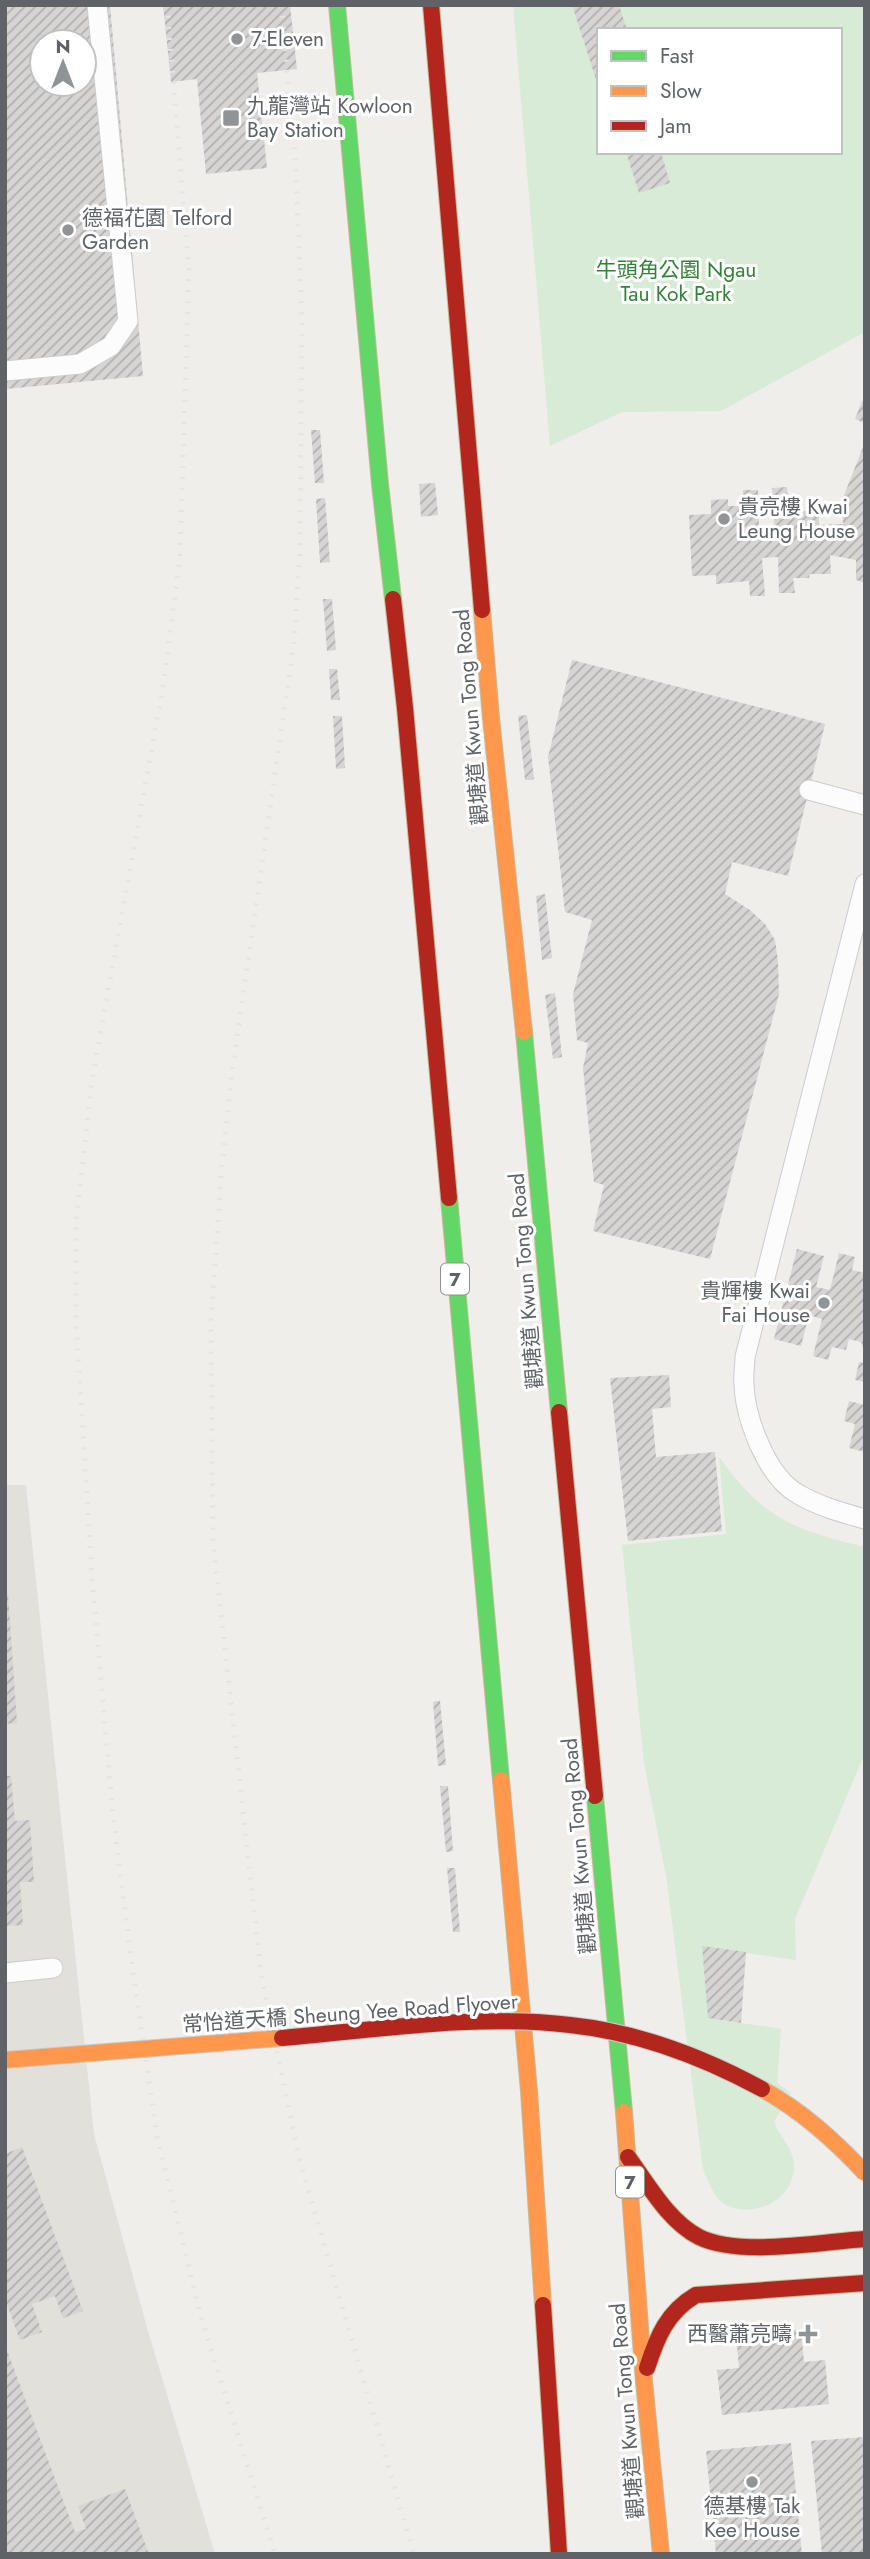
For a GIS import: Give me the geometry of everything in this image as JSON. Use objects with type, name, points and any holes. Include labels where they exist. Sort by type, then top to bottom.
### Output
[{"type":"main road","name":"7","points":[[337,5],[380,485],[405,708],[529,2091],[559,2554]]},
{"type":"main road","name":"觀塘道 Kwun Tong Road","points":[[431,5],[491,718],[527,1061],[628,2157],[643,2381],[661,2554]]},
{"type":"main road","name":"常怡道天橋 Sheung Yee Road Flyover","points":[[5,2060],[474,2022],[536,2022],[585,2027],[691,2054],[739,2076],[780,2098],[821,2129],[865,2173]]},
{"type":"main road","points":[[628,2157],[665,2207],[700,2238],[741,2247],[865,2239]]},
{"type":"main road","points":[[643,2381],[668,2315],[682,2302],[696,2295],[865,2283]]},
{"type":"lane","points":[[5,371],[80,364],[111,346],[128,321],[97,5]]},
{"type":"lane","points":[[809,790],[865,805]]},
{"type":"lane","points":[[865,884],[745,1357],[744,1384],[753,1430],[762,1450],[781,1479],[796,1494],[865,1519]]},
{"type":"lane","points":[[5,1973],[53,1968]]},
{"type":"shaded area","points":[[5,1485],[26,1485],[94,2134],[148,2331],[215,2554],[5,2554]]},
{"type":"green space","name":"牛頭角公園 Ngau Tau Kok Park","points":[[513,5],[865,5],[865,332],[721,411],[622,412],[550,446]]},
{"type":"green space","points":[[719,1457],[751,1495],[782,1519],[818,1534],[865,1547],[865,1753],[795,1919],[796,1960],[702,1947],[709,2018],[781,2029],[777,2083],[791,2093],[774,2122],[792,2154],[792,2178],[780,2197],[771,2204],[749,2210],[737,2209],[722,2202],[712,2189],[703,2169],[667,1881],[644,1763],[622,1545],[726,1534]]},
{"type":"building","name":"德福花園 Telford Garden","points":[[5,5],[110,5],[143,376],[5,389]]},
{"type":"building","name":"九龍灣站 Kowloon Bay Station","points":[[163,5],[290,5],[297,69],[257,73],[267,168],[206,174],[197,79],[171,82]]},
{"type":"building","points":[[572,5],[619,5],[626,28],[597,28],[597,83]]},
{"type":"building","points":[[627,154],[662,154],[670,183],[639,193]]},
{"type":"building","points":[[862,401],[865,402],[865,423],[855,419]]},
{"type":"building","points":[[311,430],[320,430],[324,483],[315,483]]},
{"type":"building","name":"貴亮樓 Kwai Leung House","points":[[865,442],[865,583],[856,580],[856,560],[830,555],[831,574],[810,574],[809,578],[793,578],[795,593],[779,593],[778,557],[762,558],[765,596],[750,596],[749,581],[716,584],[716,575],[692,576],[689,515],[711,514],[711,500],[728,499],[728,506],[743,506],[743,490],[758,490],[759,527],[774,526],[772,488],[787,487],[788,499],[802,499],[802,511],[819,510],[819,525],[843,524],[841,503]]},
{"type":"building","points":[[435,483],[438,515],[421,517],[419,484]]},
{"type":"building","points":[[325,498],[330,562],[320,563],[316,499]]},
{"type":"building","points":[[323,599],[332,599],[336,650],[327,651]]},
{"type":"building","points":[[572,660],[825,724],[788,876],[732,862],[725,894],[750,910],[765,924],[775,940],[779,994],[710,1259],[593,1231],[604,1185],[594,1182],[583,1068],[588,1043],[577,1040],[573,994],[592,920],[565,912],[548,757]]},
{"type":"building","points":[[329,669],[337,669],[340,700],[331,700]]},
{"type":"building","points":[[527,715],[534,779],[530,780],[525,780],[518,716]]},
{"type":"building","points":[[333,716],[342,716],[345,768],[336,769]]},
{"type":"building","points":[[545,894],[552,958],[542,960],[536,896]]},
{"type":"building","points":[[555,993],[562,1057],[553,1059],[545,995]]},
{"type":"building","name":"貴輝樓 Kwai Fai House","points":[[797,1249],[824,1256],[816,1287],[830,1290],[839,1253],[855,1257],[852,1270],[865,1273],[865,1353],[861,1342],[849,1339],[846,1350],[832,1347],[828,1360],[813,1356],[822,1319],[809,1315],[801,1346],[774,1339]]},
{"type":"building","name":"貴輝樓 Kwai Fai House","points":[[859,1362],[865,1363],[865,1382],[855,1380]]},
{"type":"building","points":[[669,1375],[671,1407],[652,1409],[656,1457],[715,1452],[722,1531],[628,1541],[610,1378]]},
{"type":"building","points":[[849,1401],[865,1405],[865,1452],[849,1448],[855,1424],[844,1421]]},
{"type":"building","points":[[5,1594],[8,1594],[17,1723],[5,1724]]},
{"type":"building","points":[[440,1701],[446,1765],[438,1766],[433,1702]]},
{"type":"building","points":[[5,1776],[11,1776],[15,1821],[30,1820],[34,1882],[20,1882],[23,1925],[5,1926]]},
{"type":"building","points":[[440,1786],[448,1786],[453,1851],[446,1852]]},
{"type":"building","points":[[447,1868],[455,1868],[460,1932],[453,1932]]},
{"type":"building","points":[[702,1946],[746,1952],[741,2023],[708,2018]]},
{"type":"building","points":[[22,2147],[83,2311],[63,2318],[55,2296],[32,2304],[42,2332],[20,2340],[5,2299],[5,2154]]},
{"type":"building","points":[[801,2329],[804,2362],[825,2360],[829,2404],[722,2415],[717,2370],[739,2368],[736,2335]]},
{"type":"building","points":[[5,2345],[75,2532],[86,2529],[78,2506],[125,2489],[149,2554],[5,2554]]},
{"type":"building","points":[[865,2437],[865,2554],[822,2554],[811,2441]]},
{"type":"building","name":"德基樓 Tak Kee House","points":[[791,2443],[802,2554],[716,2554],[706,2451]]},
{"type":"railway","points":[[167,5],[189,270],[180,556],[163,687],[92,1080],[76,1222],[76,1321],[92,1577],[112,1806],[157,2136],[201,2317],[275,2554]]},
{"type":"railway","points":[[281,5],[295,153],[302,320],[300,548],[294,642],[232,1072],[222,1165],[211,1319],[213,1541],[261,1973],[299,2158],[414,2554]]},
{"type":"traffic: fast","points":[[337,5],[380,484],[393,599]]},
{"type":"traffic: fast","points":[[524,1032],[559,1412]]},
{"type":"traffic: fast","points":[[449,1198],[501,1780]]},
{"type":"traffic: fast","points":[[595,1796],[624,2112]]},
{"type":"traffic: slow","points":[[482,610],[524,1032]]},
{"type":"traffic: slow","points":[[501,1780],[529,2091],[543,2305]]},
{"type":"traffic: slow","points":[[5,2060],[282,2038]]},
{"type":"traffic: slow","points":[[762,2089],[817,2127],[865,2173]]},
{"type":"traffic: slow","points":[[624,2112],[644,2381],[661,2554]]},
{"type":"traffic: jam","points":[[431,5],[482,610]]},
{"type":"traffic: jam","points":[[393,599],[449,1198]]},
{"type":"traffic: jam","points":[[559,1412],[595,1796]]},
{"type":"traffic: jam","points":[[282,2038],[462,2022],[570,2025],[645,2040],[717,2066],[762,2089]]},
{"type":"traffic: jam","points":[[628,2157],[659,2201],[678,2222],[699,2237],[716,2243],[780,2247],[865,2239]]},
{"type":"traffic: jam","points":[[647,2368],[670,2317],[696,2295],[865,2283]]},
{"type":"traffic: jam","points":[[543,2305],[559,2554]]},
{"type":"place","name":"7-Eleven","points":[[237,39]]},
{"type":"place","name":"九龍灣站 Kowloon Bay Station","points":[[231,118]]},
{"type":"place","name":"德福花園 Telford Garden","points":[[68,230]]},
{"type":"place","name":"貴亮樓 Kwai Leung House","points":[[724,519]]},
{"type":"place","name":"貴輝樓 Kwai Fai House","points":[[824,1303]]},
{"type":"place","name":"西醫蕭亮疇","points":[[808,2334]]},
{"type":"place","name":"德基樓 Tak Kee House","points":[[752,2482]]}]
